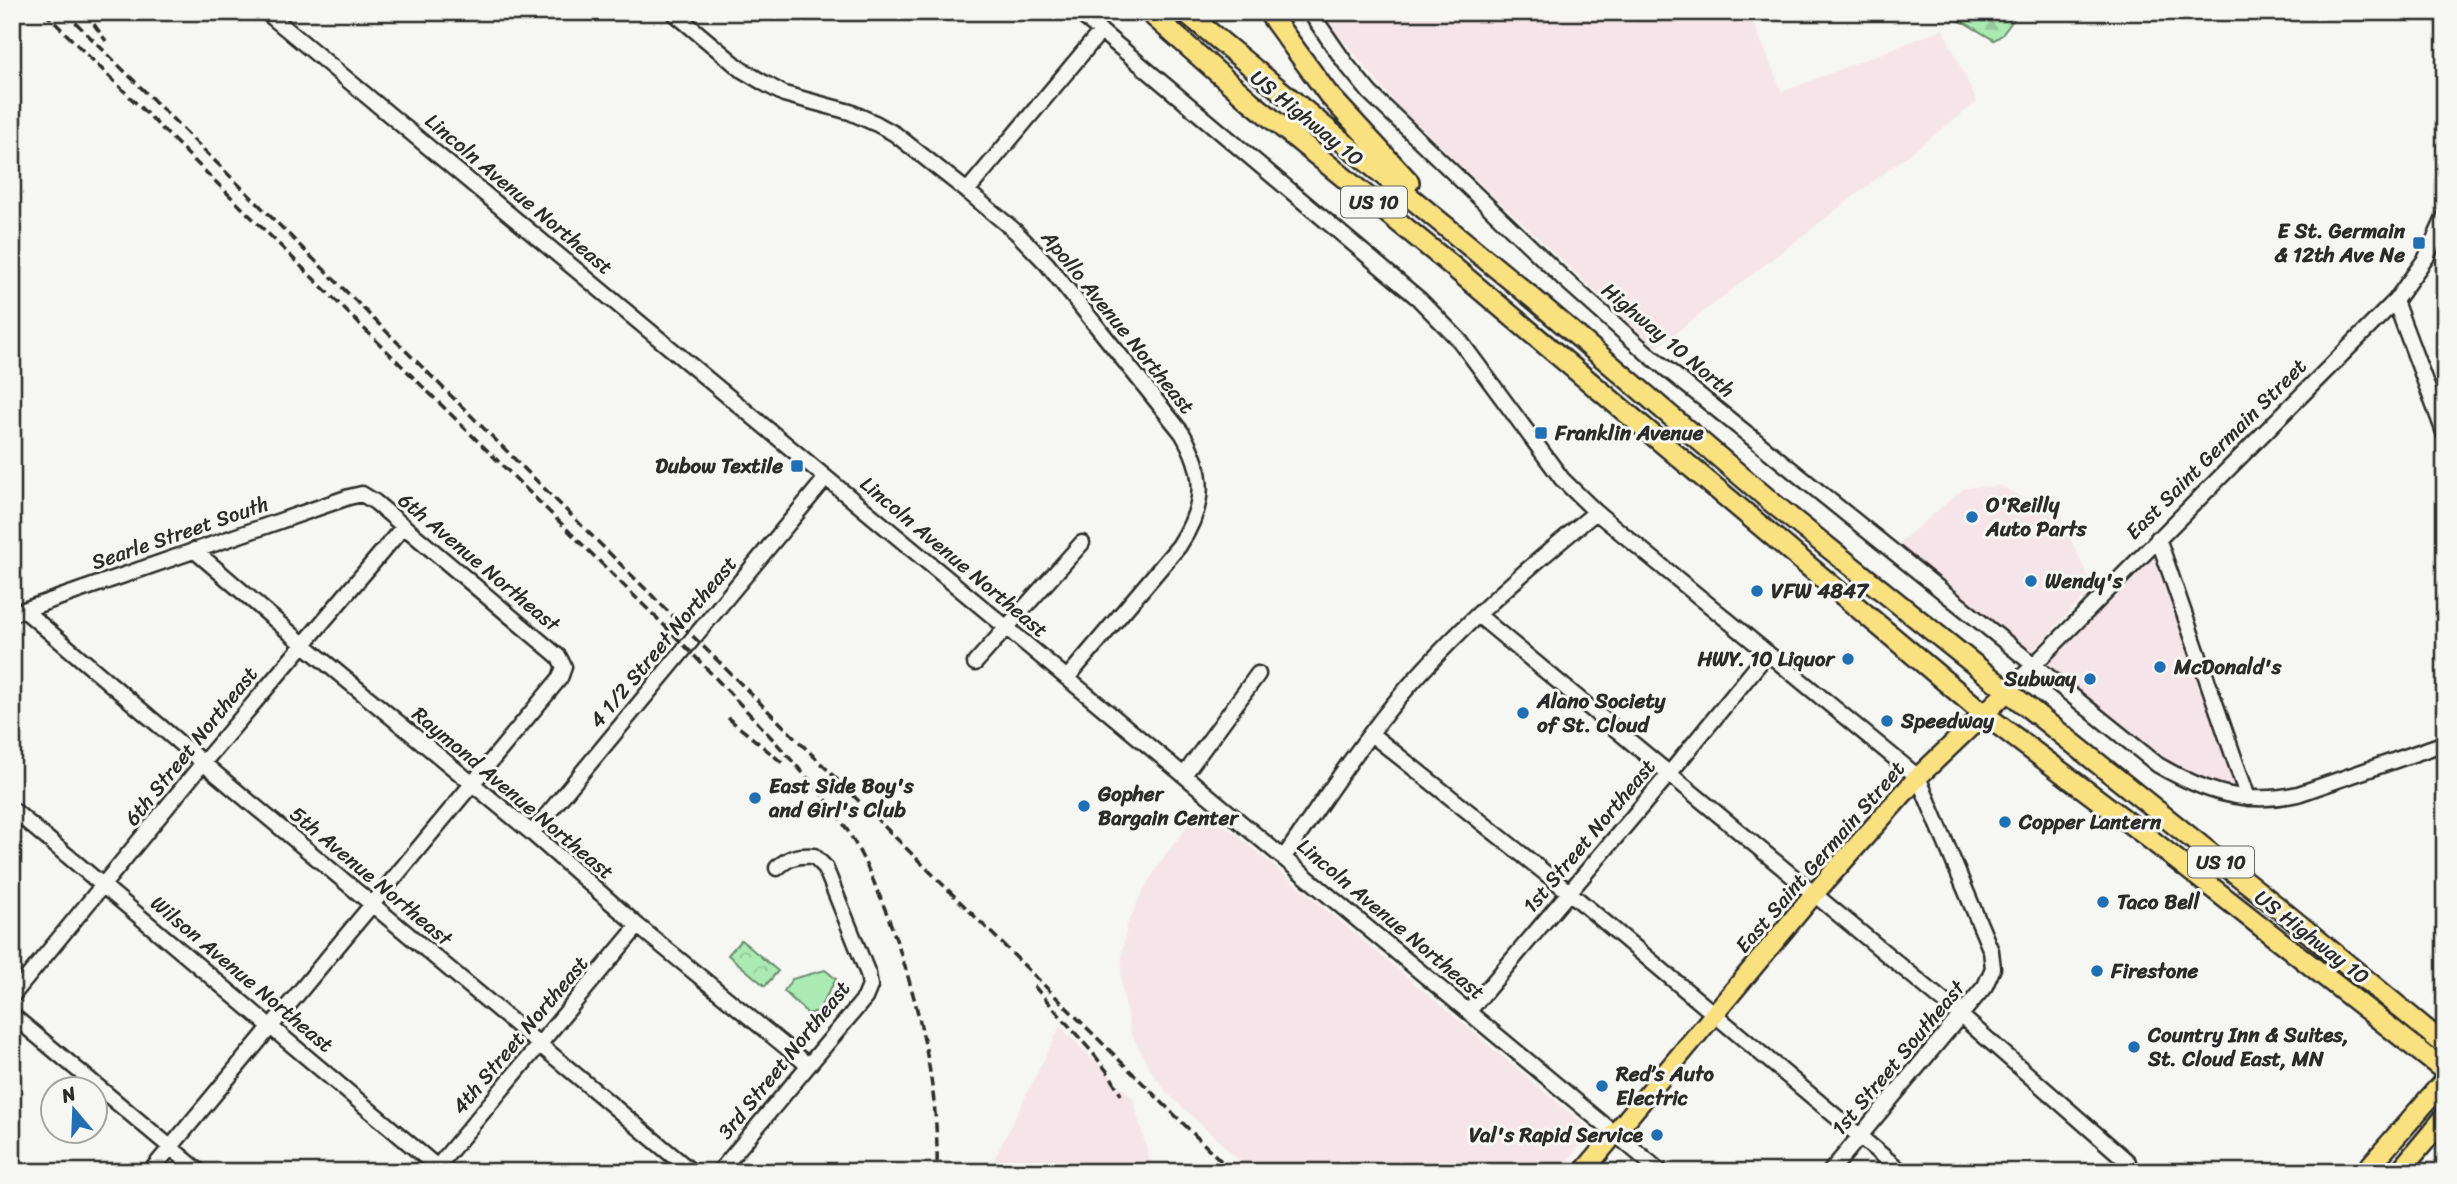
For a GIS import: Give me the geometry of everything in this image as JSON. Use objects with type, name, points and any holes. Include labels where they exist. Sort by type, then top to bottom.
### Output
[{"type":"highway","points":[[1142,12],[1191,51]]},
{"type":"highway","name":"US Highway 10","points":[[1149,12],[1191,51],[1601,390],[1770,536],[1984,713],[2156,843],[2445,1071]]},
{"type":"highway","name":"US 10","points":[[1185,12],[1535,300],[1765,496],[2008,691]]},
{"type":"highway","points":[[1268,12],[1307,67],[1360,132],[1535,300]]},
{"type":"highway","name":"US Highway 10","points":[[2008,691],[2445,1045]]},
{"type":"highway","points":[[2365,1172],[2445,1080]]},
{"type":"highway","points":[[2399,1172],[2445,1117]]},
{"type":"main road","name":"East Saint Germain Street","points":[[1583,1172],[1814,894],[1918,777],[2008,691]]},
{"type":"street","name":"Lincoln Avenue Northeast","points":[[266,12],[1661,1172]]},
{"type":"street","name":"Apollo Avenue Northeast","points":[[673,12],[742,70],[784,94],[850,113],[877,124],[895,134],[967,191],[1015,231],[1055,275],[1182,433],[1193,454],[1199,475],[1199,508],[1191,528],[1179,546],[1067,678]]},
{"type":"street","points":[[1079,12],[1419,299],[1460,341],[1562,479],[1596,512],[1918,777]]},
{"type":"street","name":"Highway 10 North","points":[[1310,12],[1370,93],[1565,280],[1648,354],[2158,765],[2210,791],[2248,798],[2274,799],[2298,794],[2445,743]]},
{"type":"street","points":[[967,191],[1101,31]]},
{"type":"street","name":"East Saint Germain Street","points":[[2008,691],[2395,301],[2426,258],[2445,216]]},
{"type":"street","points":[[2395,301],[2442,417],[2445,435]]},
{"type":"street","name":"4 1/2 Street Northeast","points":[[532,833],[826,478]]},
{"type":"street","name":"6th Avenue Northeast","points":[[362,494],[375,502],[559,657],[564,667],[560,678],[471,784]]},
{"type":"street","name":"Searle Street South","points":[[18,612],[349,496],[362,494]]},
{"type":"street","points":[[1284,857],[1371,734],[1422,671],[1537,561],[1596,512]]},
{"type":"street","name":"6th Street Northeast","points":[[12,996],[203,763],[404,526]]},
{"type":"street","points":[[2158,538],[2248,798]]},
{"type":"street","points":[[975,663],[1082,543]]},
{"type":"street","name":"Raymond Avenue Northeast","points":[[194,550],[532,833],[638,926],[808,1066]]},
{"type":"street","name":"5th Avenue Northeast","points":[[18,612],[372,903],[692,1172]]},
{"type":"street","points":[[1478,615],[1960,1016],[2128,1162]]},
{"type":"street","name":"1st Street Northeast","points":[[1469,1011],[1767,654]]},
{"type":"street","points":[[1184,775],[1258,674]]},
{"type":"street","points":[[1371,734],[1569,892],[1902,1172]]},
{"type":"street","name":"1st Street Southeast","points":[[1830,1172],[1985,986],[1993,968],[1991,951],[1918,777]]},
{"type":"street","points":[[150,1172],[471,784]]},
{"type":"street","name":"Wilson Avenue Northeast","points":[[12,809],[271,1025],[438,1170]]},
{"type":"street","name":"3rd Street Northeast","points":[[719,1172],[865,998],[870,986],[869,974],[825,867],[814,856],[801,855],[789,858],[777,869]]},
{"type":"street","name":"4th Street Northeast","points":[[438,1170],[638,926]]},
{"type":"street","points":[[12,1015],[200,1172]]},
{"type":"shaded area","points":[[1320,12],[1626,12],[1631,23],[1661,12],[1749,12],[1782,92],[1943,29],[1977,102],[1656,348],[1400,109],[1346,44],[1326,25]]},
{"type":"shaded area","points":[[2001,486],[2024,499],[2050,495],[2093,587],[2032,652],[1897,545],[1963,489]]},
{"type":"shaded area","points":[[2154,551],[2238,791],[2219,788],[2164,764],[2044,665]]},
{"type":"shaded area","points":[[1203,807],[1587,1127],[1586,1138],[1558,1172],[1252,1172],[1166,1092],[1148,1066],[1131,1033],[1121,985],[1122,954],[1127,925],[1143,891],[1165,855]]},
{"type":"shaded area","points":[[1060,1027],[1133,1099],[1153,1172],[988,1172]]},
{"type":"green space","points":[[1936,12],[2019,12],[2002,35],[1994,40],[1965,23]]},
{"type":"green space","points":[[741,940],[778,971],[765,986],[728,955]]},
{"type":"green space","points":[[825,970],[836,979],[818,1011],[808,1014],[784,991],[792,979]]},
{"type":"railway","points":[[44,12],[686,647],[826,800],[845,826],[873,879],[910,983],[931,1076],[937,1172]]},
{"type":"railway","points":[[65,12],[1232,1172]]},
{"type":"railway","points":[[85,12],[106,41]]},
{"type":"railway","points":[[728,718],[785,765]]},
{"type":"railway","points":[[1034,986],[1092,1052],[1121,1095]]},
{"type":"place","name":"E St. Germain & 12th Ave Ne","points":[[2419,243]]},
{"type":"place","name":"Franklin Avenue","points":[[1541,433]]},
{"type":"place","name":"Dubow Textile","points":[[797,466]]},
{"type":"place","name":"O'Reilly Auto Parts","points":[[1972,517]]},
{"type":"place","name":"Wendy's","points":[[2031,581]]},
{"type":"place","name":"VFW 4847","points":[[1757,591]]},
{"type":"place","name":"HWY. 10 Liquor","points":[[1848,659]]},
{"type":"place","name":"McDonald's","points":[[2160,667]]},
{"type":"place","name":"Subway","points":[[2090,679]]},
{"type":"place","name":"Alano Society of St. Cloud","points":[[1523,713]]},
{"type":"place","name":"Speedway","points":[[1887,721]]},
{"type":"place","name":"East Side Boy's and Girl's Club","points":[[755,798]]},
{"type":"place","name":"Gopher Bargain Center","points":[[1084,806]]},
{"type":"place","name":"Copper Lantern","points":[[2005,822]]},
{"type":"place","name":"Taco Bell","points":[[2103,902]]},
{"type":"place","name":"Firestone","points":[[2097,971]]},
{"type":"place","name":"Country Inn & Suites, St. Cloud East, MN","points":[[2134,1047]]},
{"type":"place","name":"Red’s Auto Electric","points":[[1602,1086]]},
{"type":"place","name":"Val's Rapid Service","points":[[1657,1135]]}]
